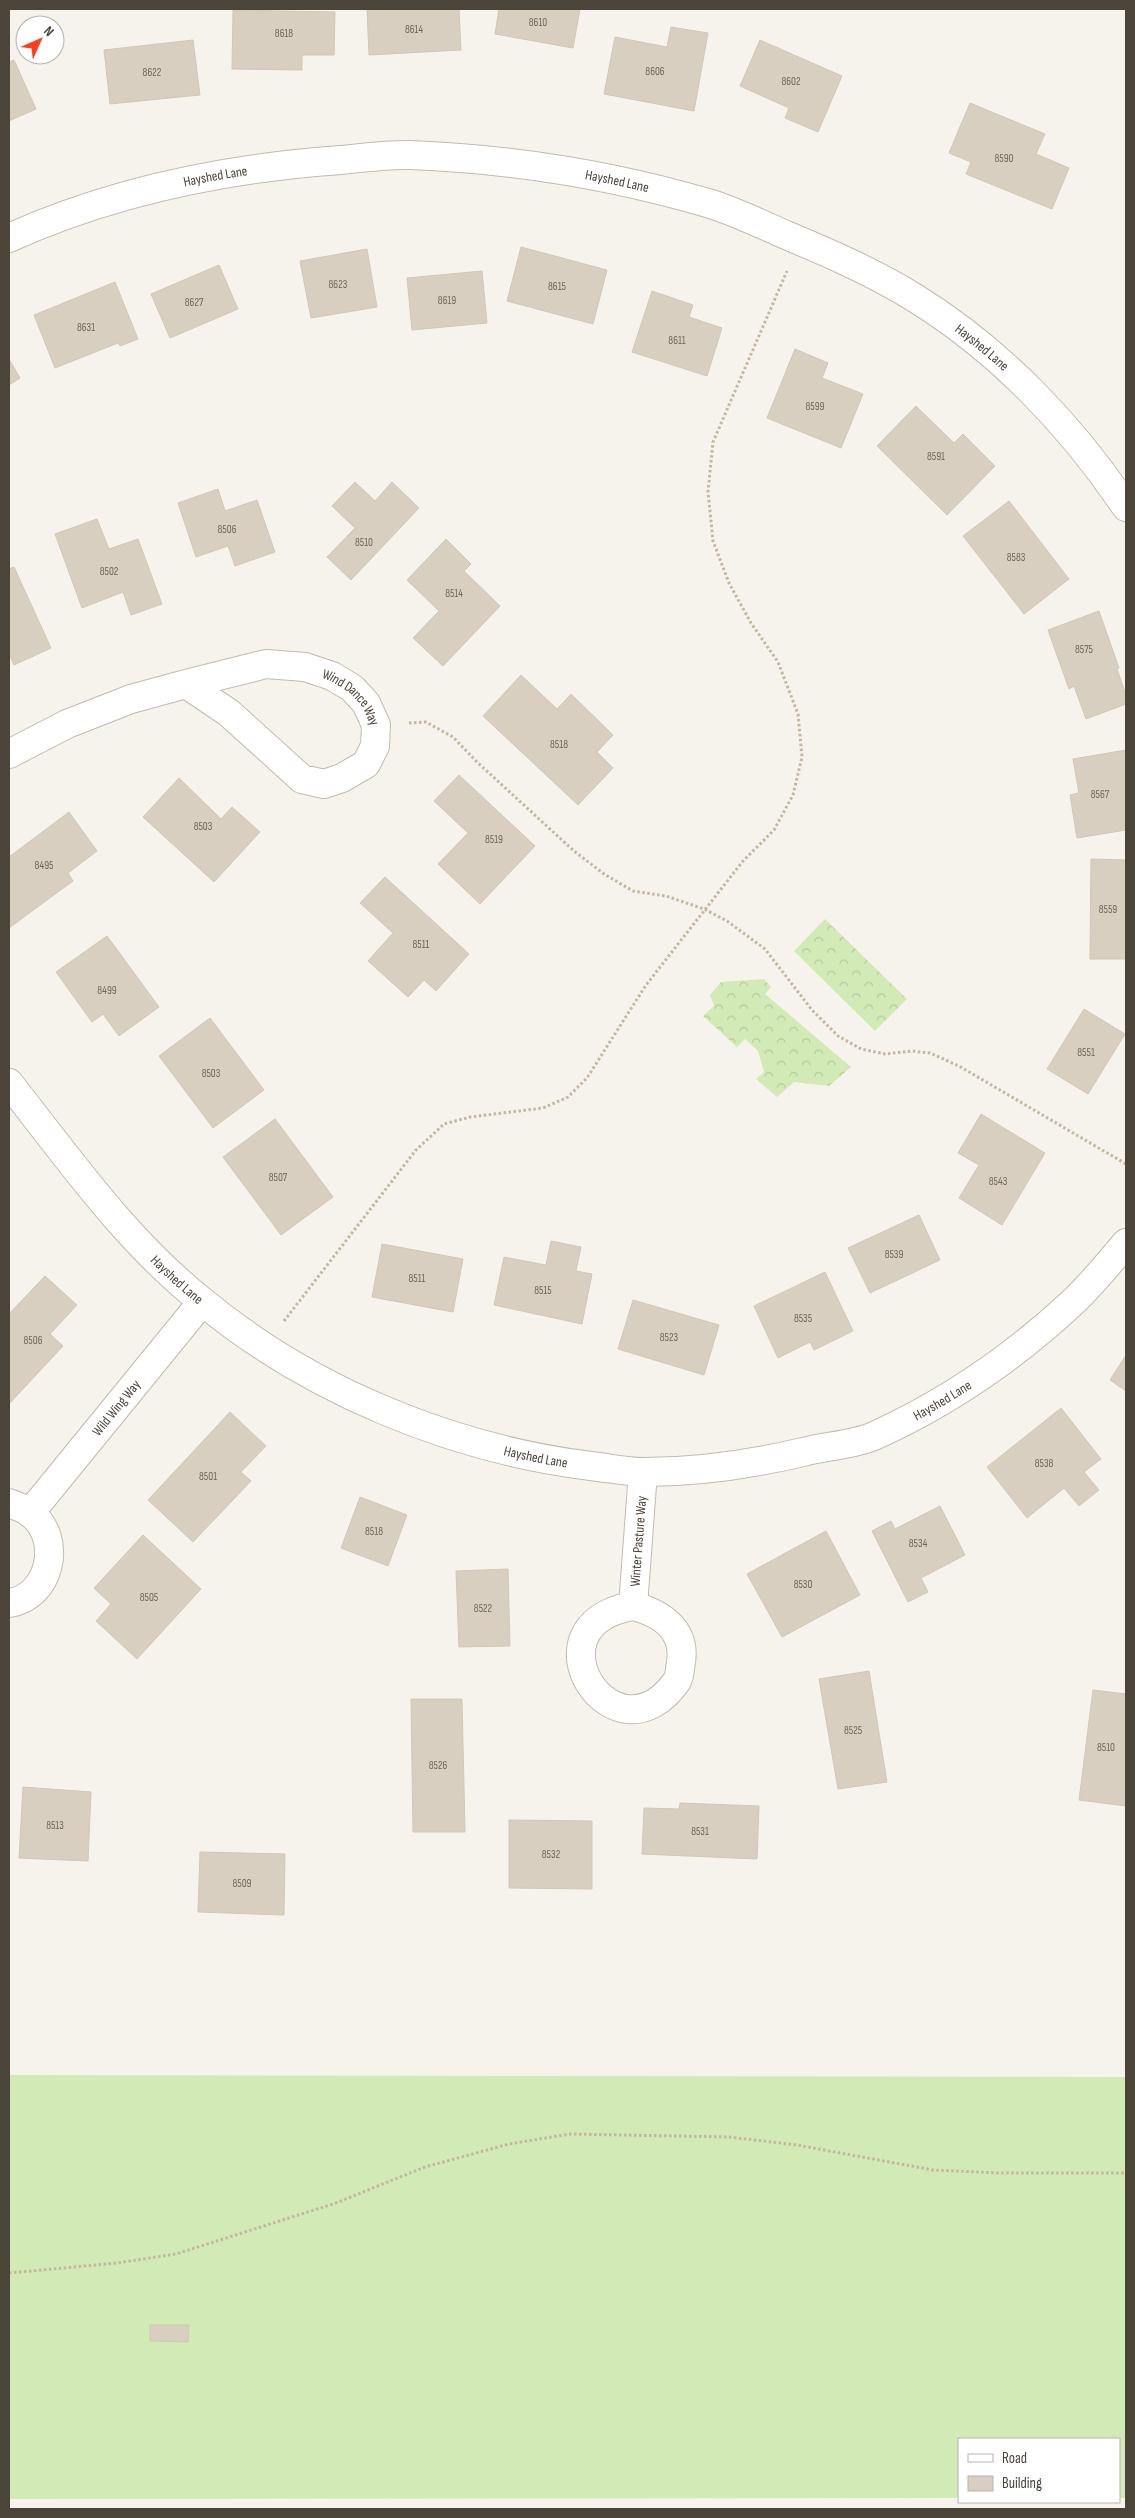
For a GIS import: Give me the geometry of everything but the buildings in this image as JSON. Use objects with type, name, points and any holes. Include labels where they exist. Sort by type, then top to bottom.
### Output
[{"type":"street","name":"Hayshed Lane","points":[[9,238],[41,224],[128,194],[213,175],[306,162],[406,155],[513,162],[609,178],[714,205],[801,241],[914,297],[979,344],[1044,403],[1099,466],[1126,507]]},
{"type":"street","name":"Wind Dance Way","points":[[9,754],[67,724],[131,698],[186,684],[266,664],[305,667],[332,676],[352,688],[366,703],[376,725],[375,746],[366,764],[342,778],[324,784],[302,778],[229,713],[186,684]]},
{"type":"street","name":"Hayshed Lane","points":[[9,1083],[136,1241],[202,1302],[264,1347],[330,1384],[396,1416],[483,1444],[554,1461],[643,1472],[722,1467],[770,1460],[871,1437],[933,1405],[1008,1358],[1075,1300],[1126,1243]]},
{"type":"street","name":"Wild Wing Way","points":[[9,1603],[17,1602],[35,1590],[48,1568],[50,1551],[44,1529],[20,1508],[202,1302]]},
{"type":"street","name":"Winter Pasture Way","points":[[633,1606],[643,1472]]},
{"type":"path","points":[[264,1347],[416,1150],[444,1124],[470,1117],[543,1108],[568,1097],[588,1078],[646,985],[743,861],[774,830],[793,796],[802,757],[798,714],[778,662],[751,623],[729,583],[714,541],[708,492],[713,442],[801,241]]},
{"type":"path","points":[[376,725],[426,722],[453,737],[477,762],[574,851],[604,874],[634,891],[666,896],[704,909],[726,921],[765,949],[812,1010],[838,1036],[861,1049],[885,1054],[912,1051],[930,1053],[958,1066],[1126,1164]]},
{"type":"path","points":[[9,2272],[117,2263],[176,2254],[336,2203],[425,2167],[509,2144],[570,2134],[729,2137],[797,2145],[933,2170],[1000,2173],[1126,2173]]},
{"type":"green space","points":[[825,919],[907,999],[875,1031],[794,951]]},
{"type":"green space","points":[[764,979],[771,987],[765,994],[851,1067],[829,1086],[794,1082],[777,1097],[756,1079],[764,1072],[758,1051],[745,1039],[737,1047],[703,1016],[714,1006],[710,995],[721,982]]},
{"type":"green space","points":[[9,2075],[1126,2077],[1126,2498],[1120,2498],[1120,2438],[958,2438],[958,2498],[9,2499]]}]
